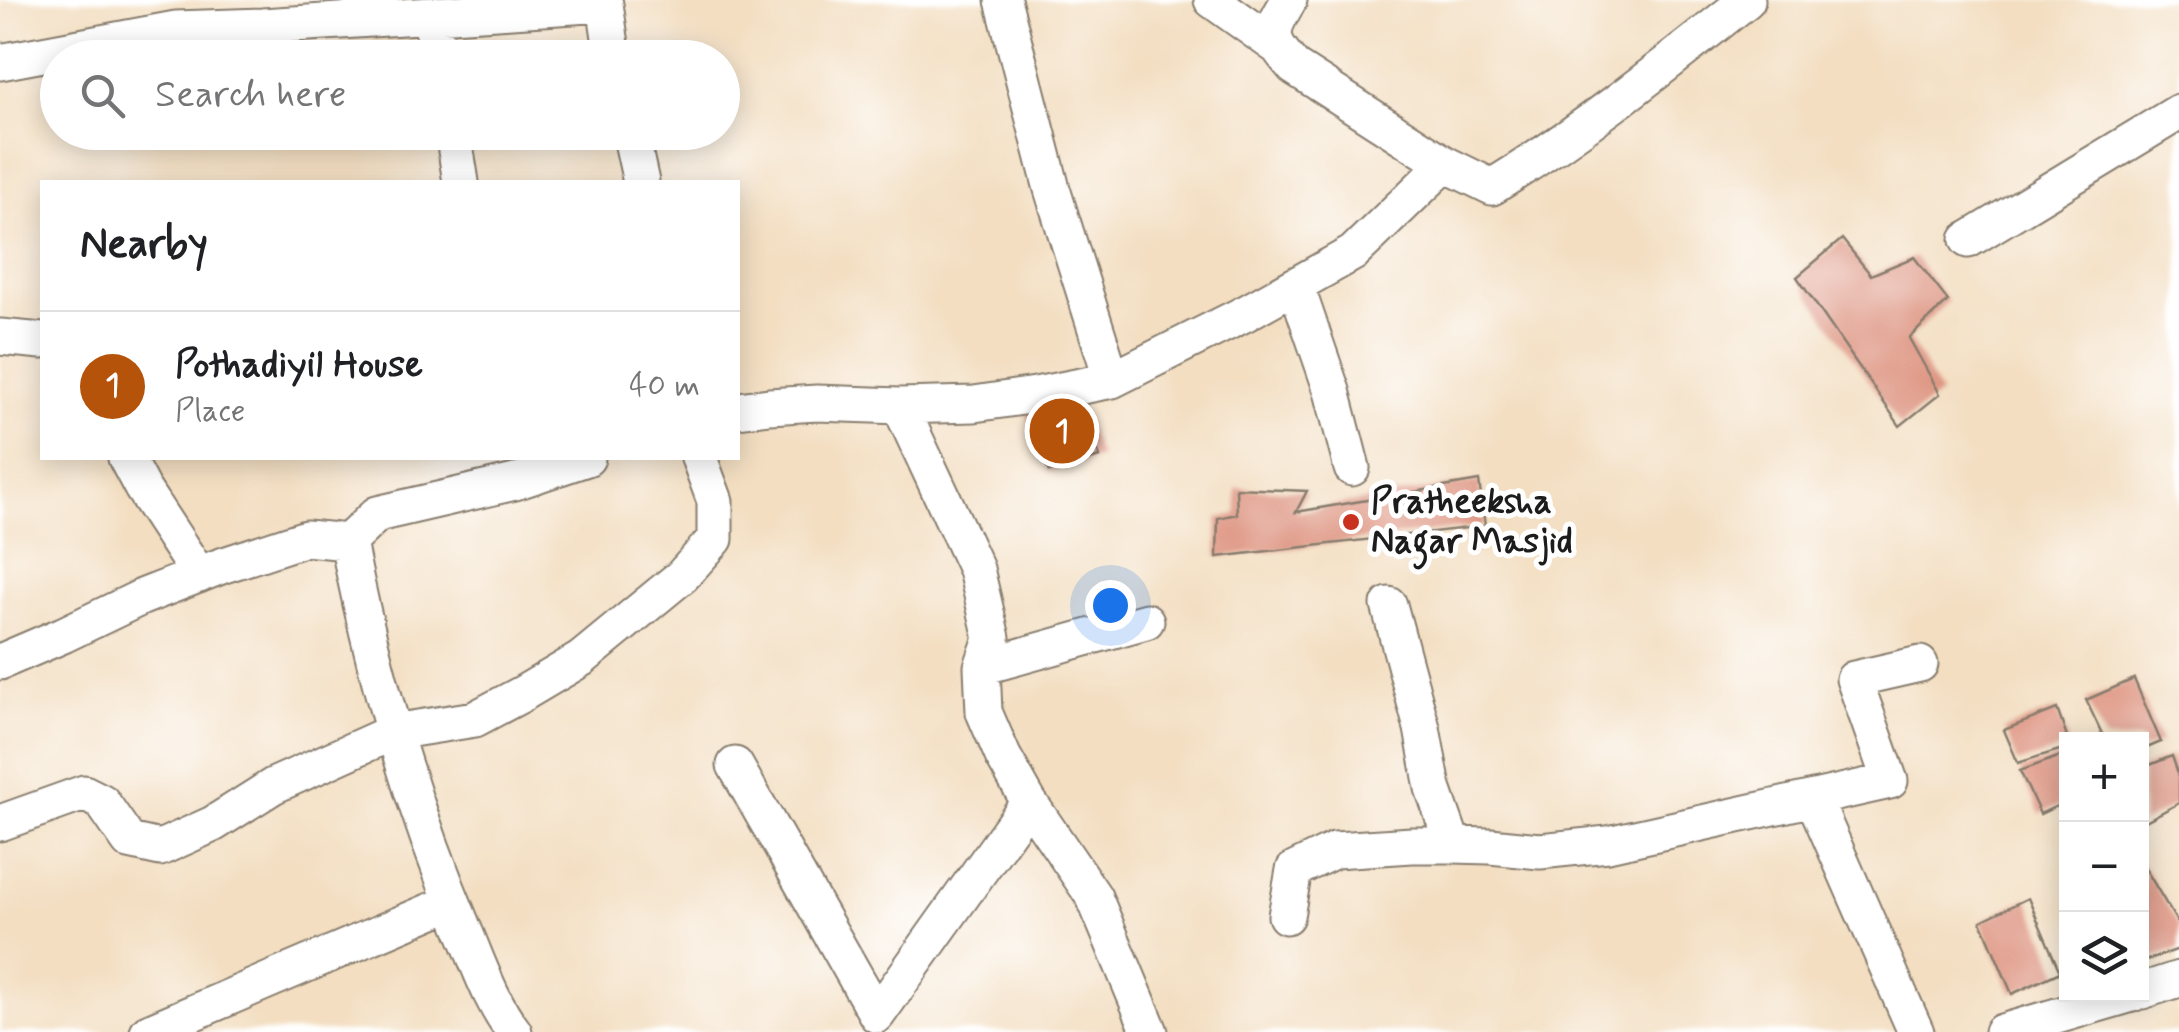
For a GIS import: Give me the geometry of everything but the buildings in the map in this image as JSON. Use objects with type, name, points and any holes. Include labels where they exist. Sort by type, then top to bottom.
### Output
[{"type":"street","points":[[1004,0],[1052,189],[1112,380]]},
{"type":"street","points":[[1212,0],[1275,45],[1294,67],[1445,164],[1492,187],[1611,109],[1747,0]]},
{"type":"street","points":[[1275,45],[1274,25],[1289,0]]},
{"type":"street","points":[[117,40],[176,29],[605,4],[611,40]]},
{"type":"street","points":[[428,16],[435,40]]},
{"type":"street","points":[[0,62],[40,54]]},
{"type":"street","points":[[1968,240],[2179,112]]},
{"type":"street","points":[[456,150],[460,180]]},
{"type":"street","points":[[634,150],[641,180]]},
{"type":"street","points":[[740,410],[817,403],[974,404],[1112,380],[1353,254],[1445,164]]},
{"type":"street","points":[[1296,286],[1332,391],[1352,468]]},
{"type":"street","points":[[0,337],[40,338]]},
{"type":"street","points":[[900,406],[976,569],[992,638],[982,667],[984,712],[1029,802],[1094,897],[1150,1032]]},
{"type":"street","points":[[127,460],[199,575]]},
{"type":"street","points":[[0,662],[199,575],[306,538],[348,542],[377,514],[516,470],[575,460]]},
{"type":"street","points":[[0,823],[84,793],[102,802],[129,840],[160,848],[213,824],[273,786],[392,732],[474,719],[581,659],[682,576],[715,539],[715,501],[700,460]]},
{"type":"street","points":[[348,542],[392,732],[452,902],[499,1012],[514,1032]]},
{"type":"street","points":[[1389,605],[1422,728],[1433,788],[1453,846]]},
{"type":"street","points":[[982,667],[1146,622]]},
{"type":"street","points":[[1286,916],[1294,870],[1336,850],[1412,845],[1490,846],[1540,852],[1608,844],[1890,781],[1854,679],[1920,664]]},
{"type":"street","points":[[735,765],[877,1014],[1029,802]]},
{"type":"street","points":[[1813,798],[1916,1032]]},
{"type":"street","points":[[148,1032],[452,902]]},
{"type":"street","points":[[2149,989],[2179,980]]},
{"type":"street","points":[[2002,1032],[2105,1002]]},
{"type":"place","name":"Pothadiyil House","points":[[1062,431]]},
{"type":"place","name":"Pratheeksha Nagar Masjid","points":[[1351,522]]}]
